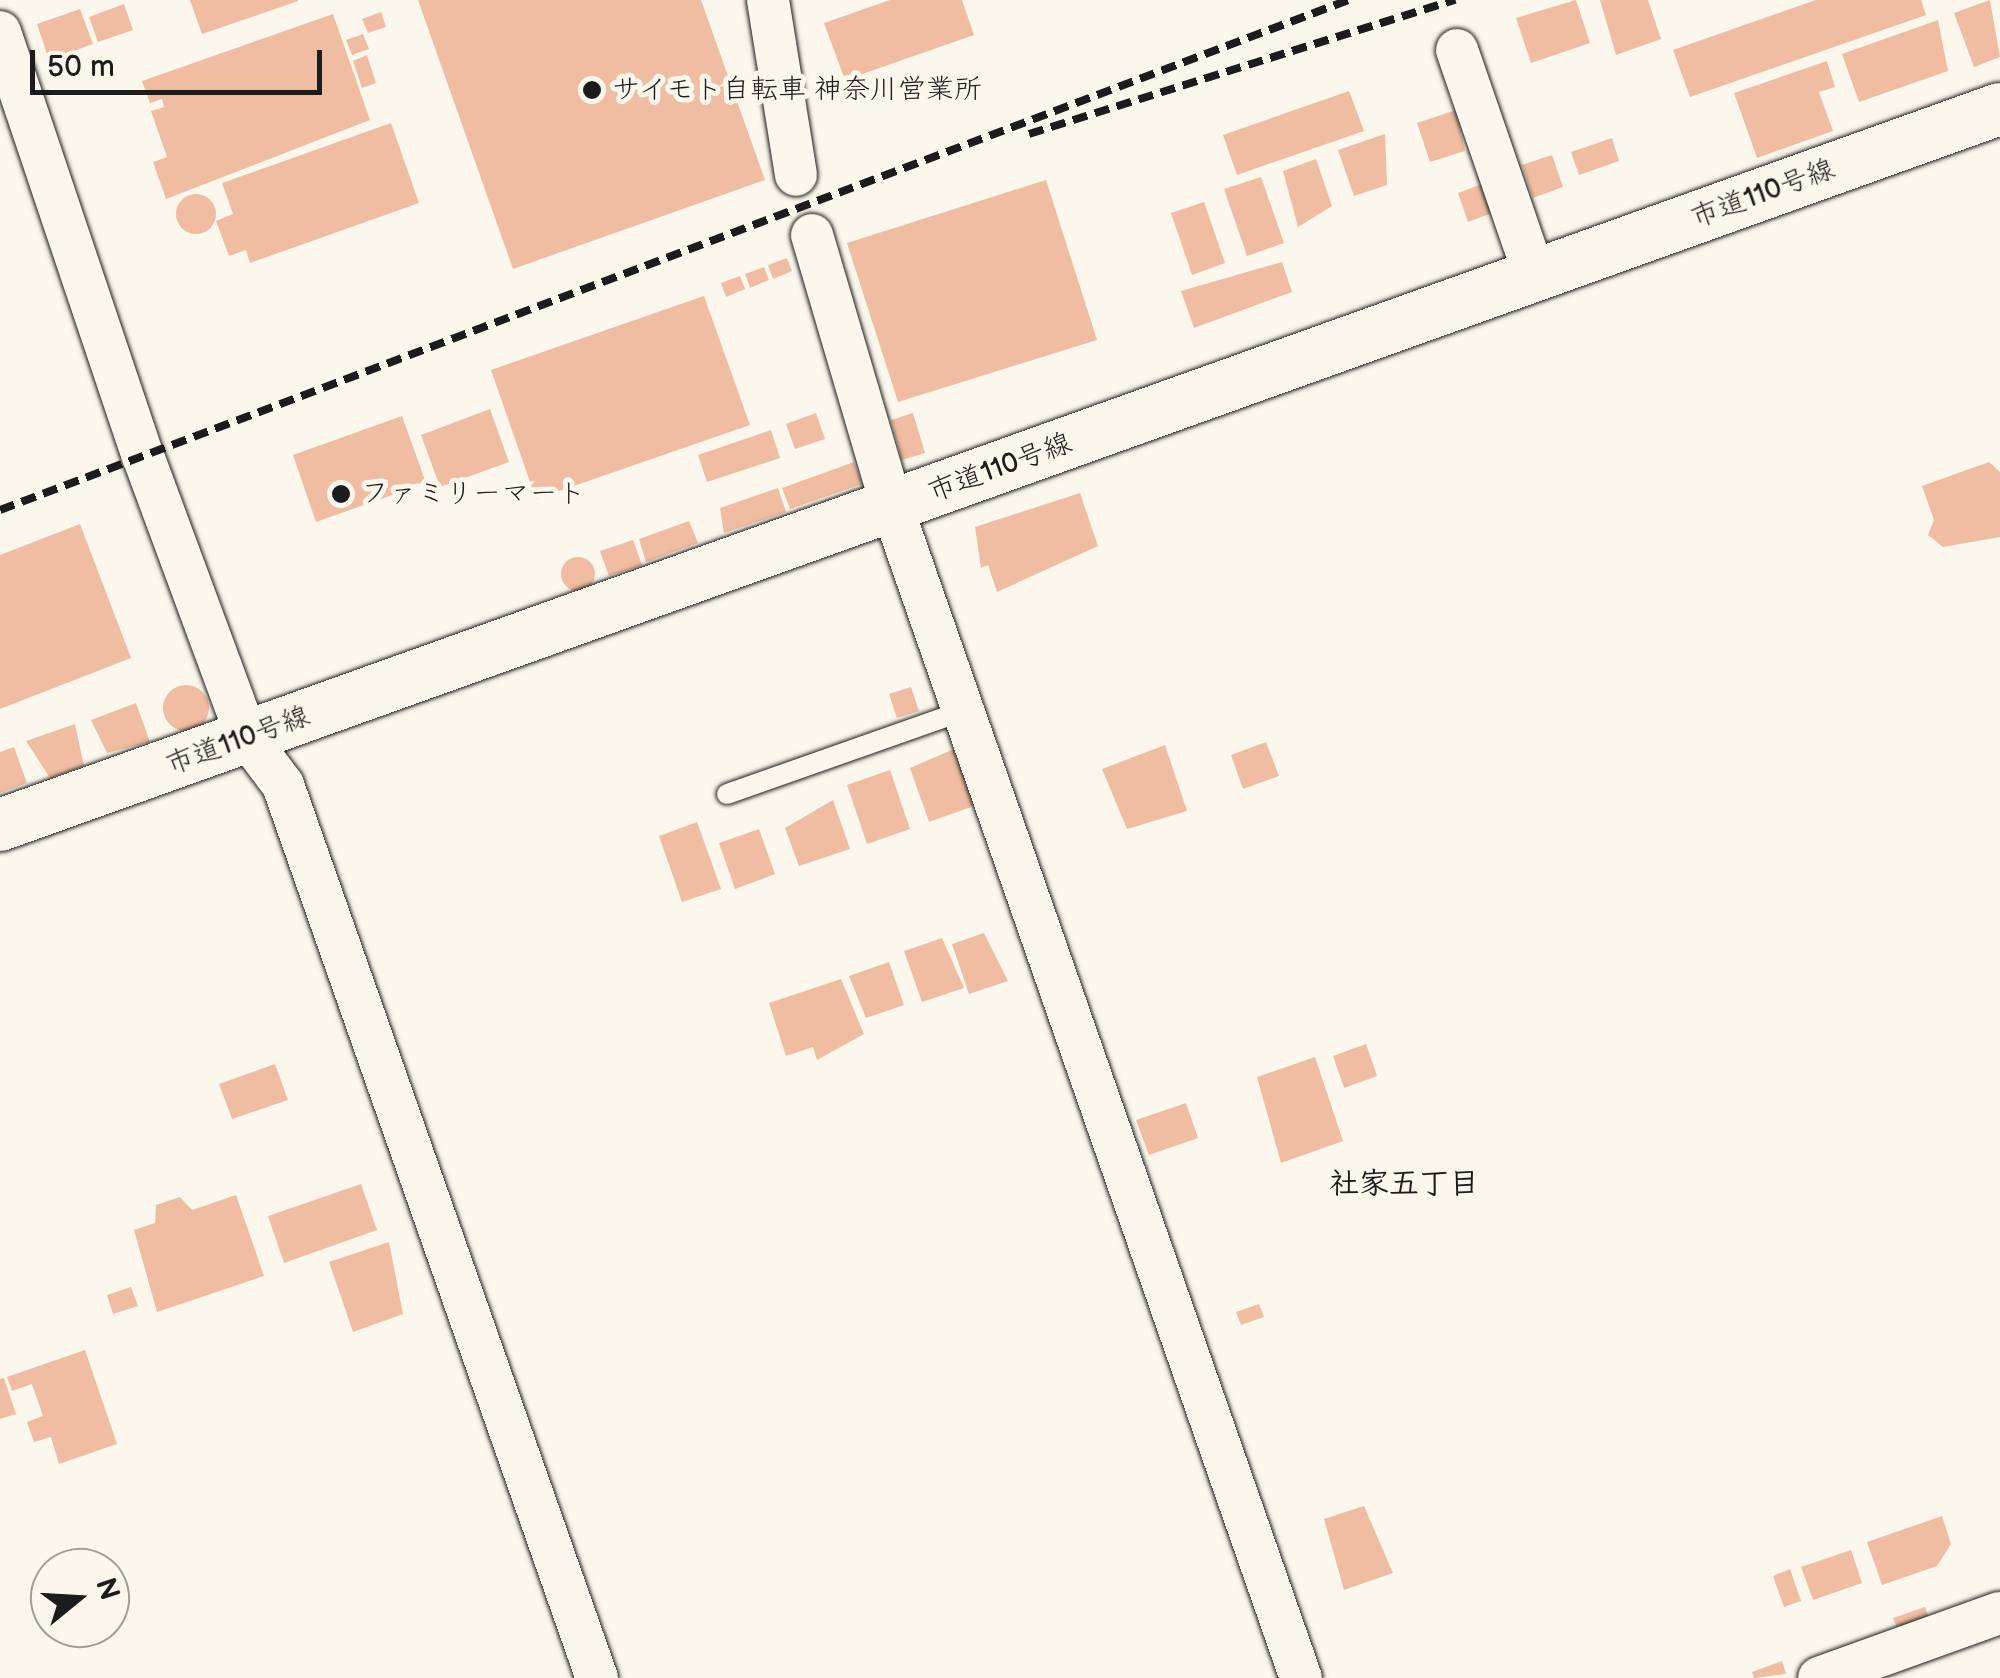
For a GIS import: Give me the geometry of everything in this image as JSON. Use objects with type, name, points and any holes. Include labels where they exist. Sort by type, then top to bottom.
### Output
[{"type":"street","points":[[768,0],[796,175]]},
{"type":"street","points":[[0,32],[247,737],[283,785],[597,1678]]},
{"type":"street","points":[[1457,50],[1536,276]]},
{"type":"street","name":"市道110号線","points":[[0,825],[2000,109]]},
{"type":"street","points":[[812,235],[892,507],[1301,1678]]},
{"type":"street","points":[[1819,1678],[1901,1664],[2000,1614]]},
{"type":"lane","points":[[727,794],[963,711]]},
{"type":"building","points":[[190,0],[298,0],[298,1],[202,34]]},
{"type":"building","name":"サイモト自転車 神奈川営業所","points":[[418,0],[701,0],[765,180],[513,269]]},
{"type":"building","points":[[890,0],[962,0],[974,35],[845,80],[824,23]]},
{"type":"building","points":[[1576,0],[1590,43],[1531,63],[1516,18]]},
{"type":"building","points":[[1600,0],[1648,0],[1661,39],[1616,55]]},
{"type":"building","points":[[1816,0],[1921,0],[1926,15],[1690,97],[1673,50]]},
{"type":"building","points":[[1990,0],[2000,57],[1974,67],[1954,13]]},
{"type":"building","points":[[124,4],[133,30],[98,42],[89,17]]},
{"type":"building","points":[[80,9],[93,44],[49,60],[37,24]]},
{"type":"building","points":[[381,12],[386,27],[368,33],[362,19]]},
{"type":"building","points":[[333,14],[370,120],[166,199],[153,162],[167,157],[151,111],[164,107],[162,99],[150,103],[142,81]]},
{"type":"building","points":[[1938,20],[1948,71],[1859,102],[1842,54]]},
{"type":"building","points":[[363,34],[369,49],[352,55],[346,40]]},
{"type":"building","points":[[367,55],[376,83],[362,88],[353,61]]},
{"type":"building","points":[[1827,61],[1835,87],[1819,92],[1833,131],[1757,158],[1734,93]]},
{"type":"building","points":[[1349,91],[1364,131],[1237,175],[1223,135]]},
{"type":"building","points":[[1456,110],[1465,151],[1430,162],[1417,123]]},
{"type":"building","points":[[391,123],[419,203],[250,263],[246,250],[229,256],[216,221],[233,214],[222,183]]},
{"type":"building","points":[[1385,134],[1387,185],[1354,196],[1338,150]]},
{"type":"building","points":[[1612,138],[1619,161],[1579,175],[1571,152]]},
{"type":"building","points":[[1552,155],[1563,187],[1533,198],[1522,165]]},
{"type":"building","points":[[1316,159],[1332,206],[1298,227],[1283,171]]},
{"type":"building","points":[[1261,177],[1284,243],[1247,256],[1224,189]]},
{"type":"building","points":[[1046,180],[1097,340],[898,402],[847,243]]},
{"type":"building","points":[[1482,184],[1492,213],[1468,222],[1458,193]]},
{"type":"building","points":[[196,194],[210,200],[216,214],[210,228],[196,234],[182,228],[176,214],[182,200]]},
{"type":"building","points":[[1204,202],[1225,263],[1192,275],[1171,213]]},
{"type":"building","points":[[787,258],[792,271],[773,279],[768,265]]},
{"type":"building","points":[[1282,262],[1292,292],[1194,328],[1181,291]]},
{"type":"building","points":[[764,267],[769,280],[750,288],[745,274]]},
{"type":"building","points":[[740,276],[745,289],[726,297],[721,283]]},
{"type":"building","points":[[704,296],[750,425],[536,499],[491,370]]},
{"type":"building","points":[[490,409],[509,462],[440,487],[421,435]]},
{"type":"building","points":[[816,413],[825,439],[795,449],[786,424]]},
{"type":"building","points":[[913,413],[925,453],[902,460],[891,420]]},
{"type":"building","points":[[402,416],[426,483],[316,522],[293,455]]},
{"type":"building","points":[[771,430],[780,458],[707,482],[698,455]]},
{"type":"building","points":[[854,462],[862,484],[790,509],[782,488]]},
{"type":"building","points":[[1989,462],[2000,472],[2000,537],[1943,547],[1928,535],[1934,520],[1922,486]]},
{"type":"building","points":[[778,488],[786,512],[724,533],[720,508]]},
{"type":"building","points":[[1080,493],[1098,546],[997,592],[988,565],[981,568],[975,527]]},
{"type":"building","points":[[689,521],[698,543],[646,562],[639,539]]},
{"type":"building","points":[[80,524],[131,658],[0,709],[0,555]]},
{"type":"building","points":[[633,540],[642,565],[609,576],[600,551]]},
{"type":"building","points":[[578,557],[590,562],[595,574],[590,586],[578,591],[566,586],[561,574],[566,562]]},
{"type":"building","points":[[186,685],[202,692],[209,708],[202,724],[186,731],[170,724],[163,708],[170,692]]},
{"type":"building","points":[[911,687],[919,711],[897,718],[889,694]]},
{"type":"building","points":[[136,703],[150,742],[107,753],[91,720]]},
{"type":"building","points":[[75,724],[84,766],[50,778],[26,741]]},
{"type":"building","points":[[1266,742],[1279,776],[1243,789],[1231,755]]},
{"type":"building","points":[[1165,745],[1187,811],[1127,829],[1102,769]]},
{"type":"building","points":[[14,747],[27,783],[0,793],[0,752]]},
{"type":"building","points":[[954,749],[974,806],[929,822],[910,768]]},
{"type":"building","points":[[890,770],[910,829],[867,844],[847,785]]},
{"type":"building","points":[[833,800],[850,849],[799,866],[785,828]]},
{"type":"building","points":[[697,822],[721,889],[682,902],[659,836]]},
{"type":"building","points":[[759,829],[775,874],[735,889],[719,843]]},
{"type":"building","points":[[984,933],[1008,981],[969,994],[952,944]]},
{"type":"building","points":[[942,938],[964,988],[922,1002],[904,951]]},
{"type":"building","points":[[889,962],[904,1005],[866,1018],[849,976]]},
{"type":"building","points":[[841,979],[864,1034],[817,1060],[813,1047],[786,1056],[769,1003]]},
{"type":"building","points":[[1366,1044],[1377,1076],[1344,1088],[1333,1056]]},
{"type":"building","points":[[1315,1057],[1343,1141],[1281,1163],[1257,1077]]},
{"type":"building","points":[[275,1064],[288,1100],[232,1119],[219,1084]]},
{"type":"building","points":[[1186,1103],[1198,1138],[1149,1155],[1136,1120]]},
{"type":"building","points":[[361,1184],[377,1230],[284,1263],[268,1216]]},
{"type":"building","points":[[236,1195],[264,1276],[157,1312],[134,1230],[155,1223],[156,1205],[180,1197],[192,1210]]},
{"type":"building","points":[[389,1242],[403,1314],[353,1332],[329,1262]]},
{"type":"building","points":[[131,1287],[138,1306],[113,1314],[107,1295]]},
{"type":"building","points":[[1259,1304],[1264,1317],[1241,1325],[1236,1312]]},
{"type":"building","points":[[85,1350],[117,1444],[59,1464],[51,1437],[34,1442],[27,1422],[43,1416],[32,1384],[12,1391],[7,1377]]},
{"type":"building","points":[[4,1378],[16,1414],[0,1419],[0,1379]]},
{"type":"building","points":[[1364,1506],[1393,1573],[1344,1590],[1324,1519]]},
{"type":"building","points":[[1942,1516],[1951,1544],[1937,1566],[1882,1585],[1867,1542]]},
{"type":"building","points":[[1851,1550],[1862,1583],[1813,1600],[1801,1567]]},
{"type":"building","points":[[1790,1569],[1801,1601],[1784,1607],[1773,1576]]},
{"type":"building","points":[[1925,1607],[1929,1619],[1898,1631],[1893,1618]]},
{"type":"building","points":[[1782,1661],[1786,1674],[1754,1678],[1752,1672]]},
{"type":"railway","points":[[0,510],[1348,0]]},
{"type":"railway","points":[[1029,134],[1455,0]]},
{"type":"place","name":"サイモト自転車 神奈川営業所","points":[[592,90]]},
{"type":"place","name":"ファミリーマート","points":[[341,494]]},
{"type":"district","name":"社家五丁目","points":[[1404,1184]]}]
